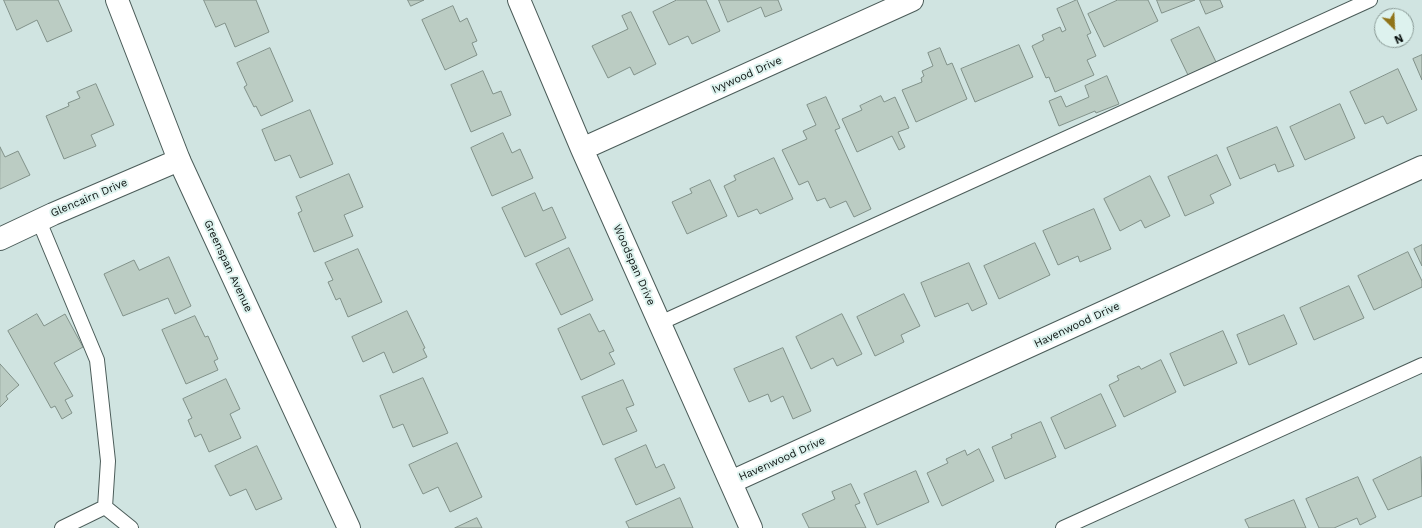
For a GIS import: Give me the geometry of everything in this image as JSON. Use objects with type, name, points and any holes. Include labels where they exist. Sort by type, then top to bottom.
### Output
[{"type":"street","name":"Greenspan Avenue","points":[[117,0],[178,160],[349,528]]},
{"type":"street","name":"Woodspan Drive","points":[[519,0],[582,149],[751,528]]},
{"type":"street","name":"Ivywood Drive","points":[[582,149],[912,0]]},
{"type":"street","name":"Glencairn Drive","points":[[0,239],[178,160]]},
{"type":"street","name":"Havenwood Drive","points":[[731,482],[1422,167]]},
{"type":"lane","points":[[660,323],[1370,0]]},
{"type":"lane","points":[[39,221],[97,360],[108,461],[105,507]]},
{"type":"lane","points":[[1063,528],[1422,366]]},
{"type":"lane","points":[[62,528],[105,507]]},
{"type":"lane","points":[[105,507],[131,528]]},
{"type":"building","points":[[4,0],[58,0],[72,31],[47,42],[37,20],[17,30]]},
{"type":"building","points":[[204,0],[256,0],[269,32],[235,47],[225,23],[216,27]]},
{"type":"building","points":[[408,0],[424,0],[411,6]]},
{"type":"building","points":[[677,0],[706,0],[720,31],[692,44],[688,36],[669,45],[653,12]]},
{"type":"building","points":[[719,0],[778,0],[782,10],[765,17],[761,7],[728,22]]},
{"type":"building","points":[[1077,0],[1091,33],[1087,35],[1096,56],[1087,60],[1094,75],[1055,92],[1049,77],[1046,78],[1032,46],[1044,40],[1042,35],[1060,27],[1062,32],[1066,30],[1057,9]]},
{"type":"building","points":[[1118,0],[1148,0],[1158,21],[1104,47],[1088,14]]},
{"type":"building","points":[[1157,0],[1195,0],[1162,13]]},
{"type":"building","points":[[1200,0],[1220,0],[1223,7],[1206,14]]},
{"type":"building","points":[[453,6],[460,22],[467,18],[477,41],[472,43],[477,55],[445,70],[422,20]]},
{"type":"building","points":[[631,12],[656,64],[634,75],[630,67],[608,78],[592,46],[628,29],[622,16]]},
{"type":"building","points":[[1199,27],[1216,62],[1188,75],[1171,40]]},
{"type":"building","points":[[1019,45],[1033,77],[975,102],[961,69]]},
{"type":"building","points":[[270,48],[293,101],[261,116],[256,106],[254,107],[244,87],[247,85],[237,63]]},
{"type":"building","points":[[940,48],[947,65],[952,63],[967,99],[916,122],[902,90],[922,82],[921,78],[924,76],[922,71],[933,66],[928,53]]},
{"type":"building","points":[[1422,55],[1422,80],[1413,59]]},
{"type":"building","points":[[1398,69],[1417,110],[1387,124],[1383,116],[1365,124],[1350,92]]},
{"type":"building","points":[[483,71],[493,94],[501,91],[511,115],[471,132],[451,85]]},
{"type":"building","points":[[1107,76],[1119,104],[1096,113],[1095,111],[1059,126],[1049,101],[1061,96],[1066,107],[1089,97],[1085,86]]},
{"type":"building","points":[[96,84],[114,125],[91,135],[96,146],[64,159],[46,116],[69,106],[68,103],[80,98],[77,92]]},
{"type":"building","points":[[881,96],[884,102],[895,97],[909,128],[898,132],[905,147],[899,150],[892,136],[857,152],[842,119],[862,110],[860,106]]},
{"type":"building","points":[[826,97],[840,128],[835,130],[871,209],[854,217],[846,201],[830,208],[825,198],[817,201],[808,181],[799,185],[782,150],[807,139],[803,131],[816,125],[807,105]]},
{"type":"building","points":[[1340,104],[1355,138],[1305,160],[1290,127]]},
{"type":"building","points":[[310,110],[333,164],[300,178],[290,155],[275,161],[262,130]]},
{"type":"building","points":[[1277,127],[1294,166],[1278,172],[1275,164],[1240,179],[1227,148]]},
{"type":"building","points":[[503,133],[512,153],[520,149],[533,178],[492,196],[471,148]]},
{"type":"building","points":[[0,147],[5,157],[18,151],[30,175],[0,189]]},
{"type":"building","points":[[1217,155],[1231,185],[1210,195],[1214,203],[1185,216],[1168,177]]},
{"type":"building","points":[[774,158],[793,199],[760,214],[757,209],[738,217],[724,186],[736,180],[734,176]]},
{"type":"building","points":[[349,174],[363,207],[344,215],[353,236],[314,252],[298,213],[302,211],[296,197]]},
{"type":"building","points":[[1150,176],[1170,216],[1145,228],[1141,220],[1120,231],[1104,199]]},
{"type":"building","points":[[710,180],[727,216],[687,234],[672,202],[692,193],[690,189]]},
{"type":"building","points":[[535,193],[543,211],[552,207],[566,238],[525,257],[502,208]]},
{"type":"building","points":[[1094,209],[1111,249],[1080,262],[1078,256],[1058,265],[1043,231]]},
{"type":"building","points":[[1035,243],[1050,275],[999,299],[984,266]]},
{"type":"building","points":[[1422,245],[1422,266],[1414,249]]},
{"type":"building","points":[[569,248],[593,300],[561,315],[536,264]]},
{"type":"building","points":[[358,249],[382,302],[348,317],[340,298],[336,300],[328,282],[333,280],[325,263]]},
{"type":"building","points":[[1408,252],[1422,281],[1422,287],[1374,310],[1358,276]]},
{"type":"building","points":[[169,257],[191,306],[175,314],[168,298],[123,316],[104,274],[134,260],[139,270]]},
{"type":"building","points":[[969,263],[987,304],[972,311],[968,303],[935,317],[921,283]]},
{"type":"building","points":[[1349,286],[1364,318],[1314,340],[1300,308]]},
{"type":"building","points":[[904,294],[920,326],[901,335],[904,342],[875,356],[857,317]]},
{"type":"building","points":[[407,311],[425,348],[423,349],[427,357],[393,373],[384,352],[363,362],[352,337]]},
{"type":"building","points":[[37,314],[44,326],[65,314],[83,347],[54,363],[73,396],[65,400],[72,413],[62,419],[55,406],[51,408],[8,331]]},
{"type":"building","points":[[590,314],[599,332],[604,330],[614,351],[609,353],[615,364],[581,380],[558,329]]},
{"type":"building","points":[[842,314],[862,354],[837,366],[833,358],[811,369],[796,337]]},
{"type":"building","points":[[1284,315],[1297,344],[1249,365],[1237,335]]},
{"type":"building","points":[[195,316],[205,337],[208,336],[218,359],[214,361],[218,370],[186,384],[162,330]]},
{"type":"building","points":[[1223,331],[1237,363],[1184,386],[1170,354]]},
{"type":"building","points":[[783,348],[811,411],[793,419],[783,396],[771,402],[768,394],[749,402],[734,369]]},
{"type":"building","points":[[1161,360],[1176,392],[1124,417],[1109,385],[1119,380],[1117,376],[1139,366],[1141,369]]},
{"type":"building","points":[[0,364],[19,385],[6,396],[8,399],[0,407]]},
{"type":"building","points":[[423,378],[448,433],[413,447],[403,424],[393,428],[380,396]]},
{"type":"building","points":[[226,379],[240,409],[230,414],[241,438],[209,452],[201,434],[195,437],[188,420],[192,418],[183,399]]},
{"type":"building","points":[[623,380],[634,405],[626,408],[637,431],[603,445],[582,397]]},
{"type":"building","points":[[1101,394],[1116,426],[1065,449],[1051,418]]},
{"type":"building","points":[[1041,422],[1056,457],[1005,479],[992,447],[1012,438],[1011,435]]},
{"type":"building","points":[[457,443],[482,497],[450,512],[438,487],[423,494],[409,465]]},
{"type":"building","points":[[646,445],[656,468],[664,464],[675,488],[636,505],[615,459]]},
{"type":"building","points":[[257,446],[282,499],[256,510],[246,489],[230,496],[215,466]]},
{"type":"building","points":[[979,449],[994,481],[942,506],[927,473],[948,463],[946,459],[965,450],[967,455]]},
{"type":"building","points":[[1421,457],[1422,496],[1388,510],[1373,480]]},
{"type":"building","points":[[916,471],[929,502],[877,525],[864,494]]},
{"type":"building","points":[[1358,477],[1376,517],[1360,525],[1357,518],[1334,528],[1319,528],[1306,499]]},
{"type":"building","points":[[851,484],[860,503],[855,505],[866,528],[809,528],[802,514],[835,499],[832,492]]},
{"type":"building","points":[[680,498],[693,528],[629,528],[626,522]]},
{"type":"building","points":[[1294,500],[1306,528],[1249,528],[1245,520]]},
{"type":"building","points":[[477,518],[482,528],[455,528]]}]
